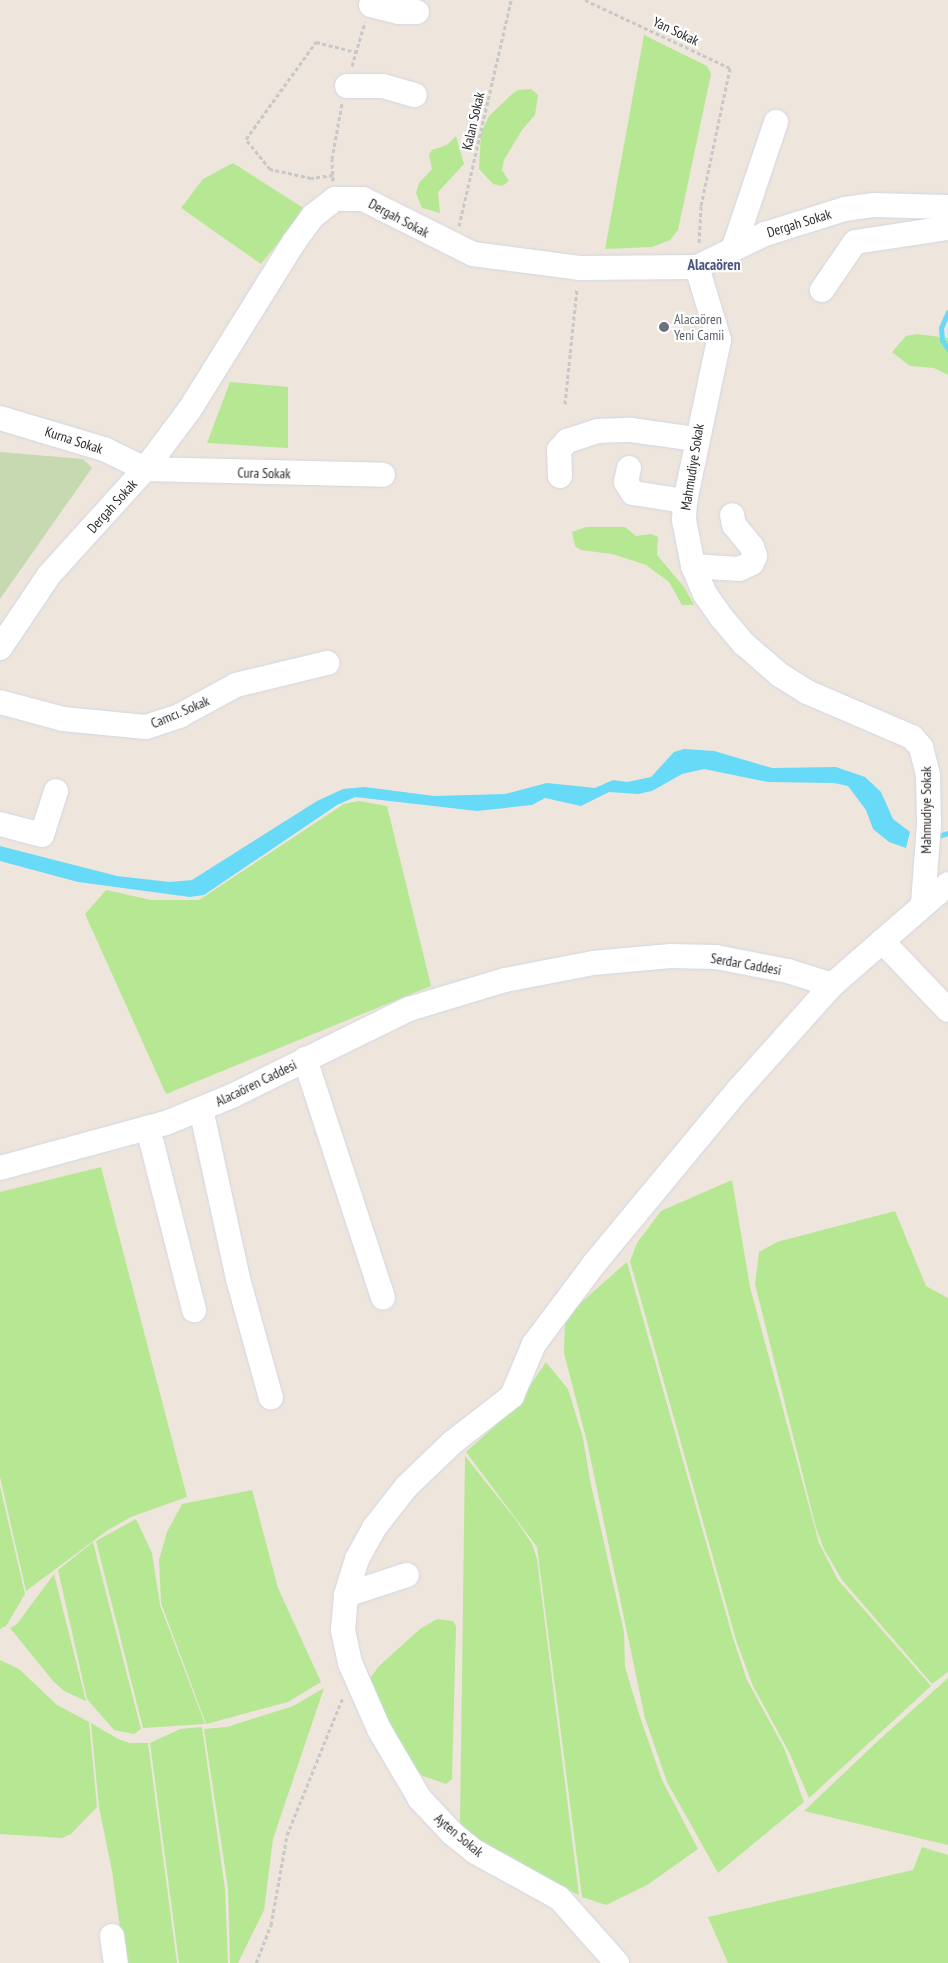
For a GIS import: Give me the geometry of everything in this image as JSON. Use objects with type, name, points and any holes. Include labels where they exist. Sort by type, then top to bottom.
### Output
[{"type":"street","points":[[371,5],[399,12],[417,12]]},
{"type":"street","points":[[346,86],[383,86],[415,95]]},
{"type":"street","points":[[734,247],[776,122]]},
{"type":"street","name":"Dergah Sokak","points":[[0,648],[49,575],[145,469],[190,409],[294,242],[312,216],[335,199],[363,199],[453,247],[493,259],[580,268],[697,267],[734,247],[765,234],[861,206],[948,208]]},
{"type":"street","points":[[822,290],[855,242],[948,228]]},
{"type":"street","name":"Mahmudiye Sokak","points":[[697,267],[719,340],[684,501],[684,520],[693,566],[705,594],[722,618],[744,644],[780,675],[807,692],[912,737],[921,747],[928,776],[929,825],[923,903]]},
{"type":"street","name":"Kurna Sokak","points":[[0,418],[104,449],[145,469]]},
{"type":"street","points":[[560,476],[559,450],[567,441],[597,431],[631,430],[696,439]]},
{"type":"street","points":[[629,468],[626,482],[633,493],[684,501]]},
{"type":"street","name":"Cura Sokak","points":[[145,469],[383,475]]},
{"type":"street","points":[[693,566],[739,569],[752,562],[755,556],[752,547],[734,524],[732,515]]},
{"type":"street","name":"Camcı. Sokak","points":[[0,702],[63,719],[146,727],[179,716],[236,685],[327,663]]},
{"type":"street","points":[[0,824],[42,835],[56,791]]},
{"type":"street","points":[[832,985],[923,903],[948,884]]},
{"type":"street","points":[[882,941],[948,1010]]},
{"type":"street","name":"Serdar Caddesi","points":[[505,980],[594,963],[671,956],[716,957],[788,971],[832,985]]},
{"type":"street","name":"Alacaören Caddesi","points":[[0,1168],[148,1128],[201,1109],[409,1009],[505,980]]},
{"type":"street","name":"Ayten Sokak","points":[[617,1963],[559,1898],[474,1851],[434,1815],[410,1784],[379,1729],[350,1662],[344,1630],[346,1595],[357,1559],[374,1528],[406,1487],[454,1442],[512,1396],[534,1344],[594,1264],[739,1089],[832,985]]},
{"type":"street","points":[[305,1059],[383,1298]]},
{"type":"street","points":[[201,1109],[238,1279],[271,1398]]},
{"type":"street","points":[[148,1128],[194,1310]]},
{"type":"street","points":[[346,1595],[407,1575]]},
{"type":"street","points":[[112,1936],[116,1963]]},
{"type":"path","name":"Kalan Sokak","points":[[453,247],[485,121],[511,0]]},
{"type":"path","name":"Yan Sokak","points":[[585,0],[730,68],[701,206],[697,267]]},
{"type":"path","points":[[333,174],[311,178],[270,169],[246,139],[316,42],[356,52]]},
{"type":"path","points":[[565,404],[580,268]]},
{"type":"path","points":[[256,1963],[271,1925],[287,1835],[340,1710],[350,1662]]},
{"type":"green space","points":[[644,35],[707,66],[711,74],[678,230],[670,240],[652,247],[605,249]]},
{"type":"green space","points":[[531,89],[538,95],[535,115],[522,130],[504,160],[502,170],[509,181],[502,186],[493,184],[479,169],[481,133],[489,116],[512,94],[518,90]]},
{"type":"green space","points":[[456,136],[464,164],[438,192],[440,213],[422,208],[416,193],[419,183],[432,169],[429,155],[432,150],[447,145]]},
{"type":"green space","points":[[233,163],[305,209],[261,264],[181,208],[203,179]]},
{"type":"green space","points":[[917,334],[948,338],[948,375],[934,368],[910,366],[892,352],[906,336]]},
{"type":"green space","points":[[230,382],[288,387],[288,448],[207,443]]},
{"type":"green space","points":[[0,452],[83,459],[92,468],[0,599]]},
{"type":"green space","points":[[586,527],[625,527],[636,536],[651,534],[658,537],[657,555],[684,587],[694,605],[682,605],[669,582],[646,565],[612,554],[581,550],[575,546],[572,532]]},
{"type":"green space","points":[[359,801],[387,806],[431,986],[166,1094],[85,914],[106,890],[151,900],[199,900],[344,804]]},
{"type":"green space","points":[[101,1167],[187,1497],[131,1517],[108,1530],[26,1591],[0,1477],[0,1192]]},
{"type":"green space","points":[[732,1180],[750,1287],[819,1543],[838,1580],[931,1686],[809,1798],[790,1754],[753,1686],[736,1640],[630,1261],[637,1243],[661,1211]]},
{"type":"green space","points":[[895,1211],[926,1286],[948,1298],[948,1672],[932,1684],[842,1580],[824,1549],[816,1528],[755,1284],[759,1252],[777,1242]]},
{"type":"green space","points":[[627,1262],[733,1638],[747,1680],[784,1748],[804,1802],[718,1873],[667,1782],[645,1718],[587,1442],[564,1353],[565,1322],[577,1306]]},
{"type":"green space","points":[[546,1362],[568,1389],[583,1438],[590,1480],[624,1632],[625,1667],[640,1717],[662,1780],[698,1849],[647,1885],[606,1905],[582,1897],[537,1547],[466,1452],[515,1408]]},
{"type":"green space","points":[[465,1456],[516,1520],[532,1544],[537,1559],[579,1895],[544,1879],[470,1836],[460,1824]]},
{"type":"green space","points":[[0,1486],[25,1594],[6,1626],[0,1629]]},
{"type":"green space","points":[[252,1490],[278,1588],[321,1682],[288,1702],[206,1724],[161,1603],[159,1560],[167,1532],[182,1504]]},
{"type":"green space","points":[[136,1519],[152,1553],[160,1605],[205,1724],[143,1728],[96,1541]]},
{"type":"green space","points":[[93,1542],[141,1729],[134,1734],[114,1730],[87,1699],[58,1570]]},
{"type":"green space","points":[[54,1574],[86,1701],[64,1691],[53,1681],[10,1628],[17,1624]]},
{"type":"green space","points":[[437,1619],[453,1621],[456,1626],[452,1779],[446,1784],[423,1776],[409,1763],[369,1687],[371,1677],[379,1666],[420,1629]]},
{"type":"green space","points":[[0,1660],[19,1669],[57,1705],[89,1722],[97,1807],[71,1834],[62,1838],[0,1834]]},
{"type":"green space","points":[[948,1678],[948,1845],[804,1811],[879,1740]]},
{"type":"green space","points":[[324,1688],[273,1839],[264,1910],[238,1963],[230,1963],[228,1888],[204,1729],[227,1727],[293,1706]]},
{"type":"green space","points":[[91,1723],[118,1739],[130,1743],[148,1743],[177,1963],[125,1963],[112,1871],[99,1807]]},
{"type":"green space","points":[[202,1727],[225,1889],[228,1963],[179,1963],[150,1743],[180,1729]]},
{"type":"green space","points":[[922,1847],[948,1855],[948,1963],[728,1963],[708,1917],[913,1870]]},
{"type":"water","points":[[684,749],[714,751],[772,768],[836,767],[865,777],[881,792],[893,819],[910,832],[906,848],[889,842],[873,829],[866,810],[848,786],[834,783],[768,782],[704,769],[682,774],[652,791],[638,794],[609,792],[581,806],[545,798],[532,805],[477,811],[355,797],[337,805],[204,895],[190,897],[78,882],[0,861],[0,846],[117,876],[170,882],[192,880],[317,801],[343,789],[365,787],[434,796],[505,794],[547,783],[595,788],[613,780],[627,782],[651,777],[674,752]]},
{"type":"waterway","points":[[948,312],[941,328],[942,340],[948,349]]},
{"type":"waterway","points":[[938,836],[948,833]]},
{"type":"place","name":"Alacaören Yeni Camii","points":[[664,327]]},
{"type":"district","name":"Alacaören","points":[[714,265]]}]
